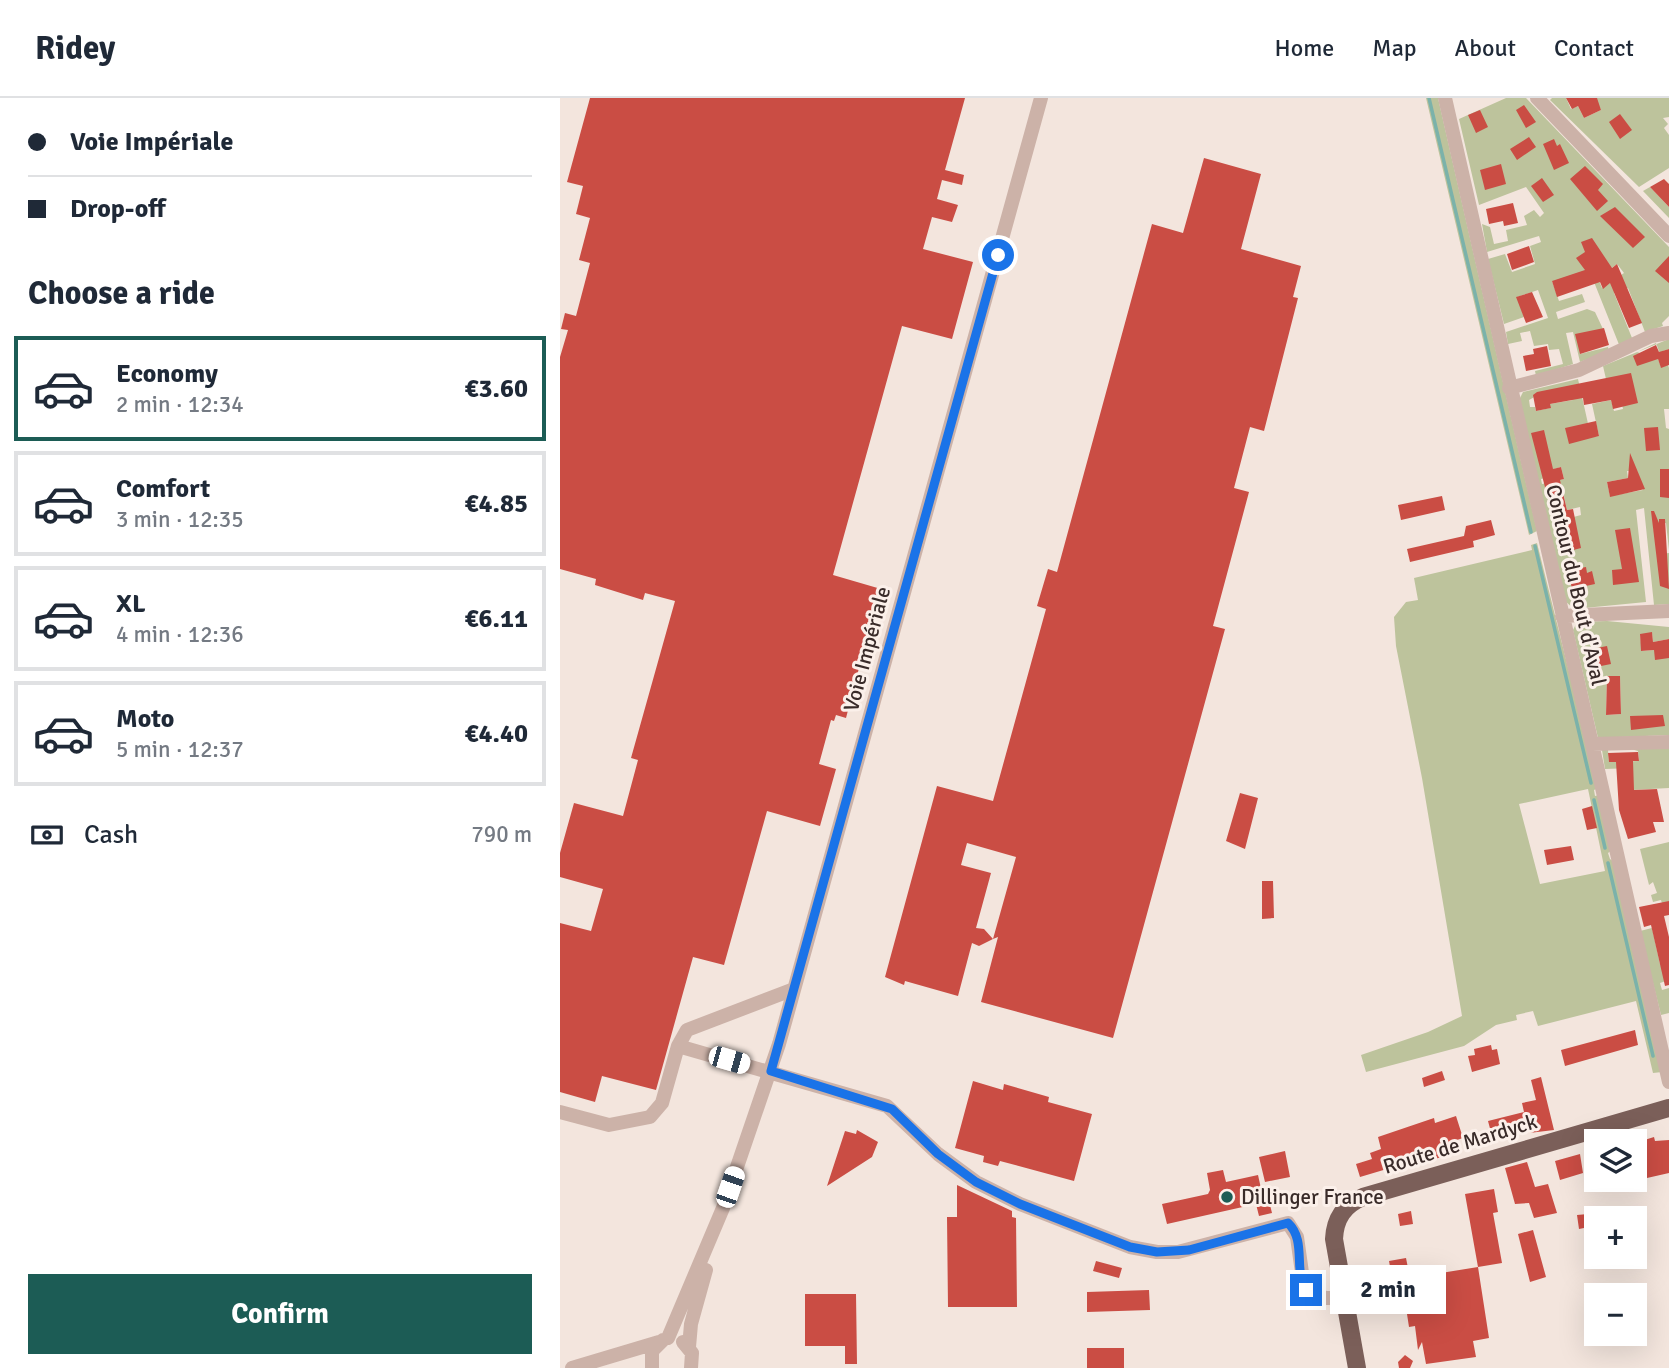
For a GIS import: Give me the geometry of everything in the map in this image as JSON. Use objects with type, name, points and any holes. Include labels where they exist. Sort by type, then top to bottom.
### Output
[{"type":"main road","name":"Route de Mardyck","points":[[1357,1368],[1334,1230],[1342,1212],[1354,1201],[1669,1108]]},
{"type":"street","name":"Voie Impériale","points":[[693,1360],[692,1318],[723,1208],[771,1071],[1041,98]]},
{"type":"street","name":"Contour du Bout d'Aval","points":[[1445,98],[1669,1082]]},
{"type":"street","points":[[1537,98],[1669,236]]},
{"type":"street","points":[[1509,388],[1579,370],[1651,336],[1669,333]]},
{"type":"street","points":[[1562,616],[1669,611]]},
{"type":"street","points":[[1592,744],[1669,742]]},
{"type":"street","points":[[560,1112],[609,1125],[650,1117],[662,1103],[678,1046],[690,1028],[794,989]]},
{"type":"street","points":[[678,1046],[771,1071],[892,1109],[938,1154],[976,1182],[1020,1204],[1130,1247],[1157,1252],[1189,1250],[1288,1223],[1297,1237],[1304,1287],[1325,1298],[1345,1298]]},
{"type":"street","name":"Voie Impériale","points":[[652,1368],[652,1351],[663,1340],[723,1208]]},
{"type":"street","points":[[572,1368],[663,1340],[681,1340],[693,1360]]},
{"type":"street","points":[[597,1360],[631,1357],[652,1368]]},
{"type":"green space","points":[[1426,98],[1438,98],[1537,531],[1529,535]]},
{"type":"green space","points":[[1506,98],[1526,98],[1669,247],[1669,316],[1662,323],[1663,326],[1645,332],[1628,288],[1614,293],[1632,338],[1620,347],[1594,282],[1552,281],[1559,301],[1582,294],[1585,302],[1556,312],[1558,319],[1587,309],[1595,312],[1603,329],[1580,354],[1608,347],[1609,351],[1580,362],[1573,332],[1566,333],[1573,364],[1536,376],[1535,371],[1563,364],[1559,349],[1549,350],[1548,344],[1534,346],[1530,331],[1520,333],[1522,341],[1508,344],[1506,332],[1548,318],[1538,290],[1517,297],[1524,317],[1504,324],[1488,259],[1505,254],[1512,272],[1535,264],[1530,246],[1541,242],[1539,236],[1487,252],[1482,224],[1490,227],[1494,244],[1508,241],[1506,230],[1527,225],[1524,216],[1534,210],[1540,217],[1544,213],[1526,187],[1479,205],[1459,119]],"holes":[[[1617,264],[1624,273],[1602,288],[1598,278]]]},
{"type":"green space","points":[[1566,98],[1571,109],[1578,106],[1584,118],[1601,110],[1595,98],[1669,98],[1669,117],[1663,118],[1668,124],[1664,128],[1669,135],[1669,168],[1639,187],[1550,100]]},
{"type":"green space","points":[[1650,187],[1669,207],[1669,218],[1643,191]]},
{"type":"green space","points":[[1669,339],[1669,349],[1663,351],[1661,357],[1656,344]]},
{"type":"green space","points":[[1637,352],[1658,359],[1661,367],[1668,365],[1669,368],[1669,409],[1664,409],[1666,428],[1669,429],[1669,550],[1666,523],[1653,525],[1658,554],[1669,553],[1669,604],[1654,605],[1644,508],[1636,510],[1646,602],[1574,609],[1565,601],[1519,400],[1523,392],[1578,379],[1591,437],[1599,436],[1592,404],[1611,400],[1614,411],[1623,409],[1619,391],[1606,379],[1603,366]],"holes":[[[1538,395],[1573,400],[1550,404],[1550,408],[1536,411],[1535,407],[1530,407],[1529,400]],[[1561,467],[1564,479],[1542,484],[1541,479],[1553,476],[1554,469]],[[1627,471],[1637,471],[1643,490],[1610,496],[1607,482],[1628,478]],[[1562,487],[1567,510],[1580,507],[1581,515],[1566,519],[1547,490]]]},
{"type":"green space","points":[[1537,543],[1598,788],[1594,790],[1595,796],[1599,795],[1612,850],[1608,853],[1614,862],[1662,1072],[1653,1073],[1636,1001],[1538,1026],[1533,1011],[1516,1015],[1517,1020],[1496,1025],[1464,1046],[1366,1072],[1361,1055],[1428,1032],[1462,1016],[1422,778],[1396,646],[1394,617],[1406,602],[1418,600],[1414,578],[1532,550],[1531,545]],"holes":[[[1588,789],[1605,871],[1540,884],[1519,804]]]},
{"type":"green space","points":[[1607,621],[1669,627],[1669,639],[1653,642],[1652,633],[1640,635],[1642,651],[1654,650],[1669,658],[1669,735],[1598,738],[1573,630],[1577,622]],"holes":[[[1620,676],[1621,714],[1606,715],[1607,677]]]},
{"type":"green space","points":[[1669,747],[1669,788],[1632,790],[1633,768],[1605,769],[1602,750],[1608,750],[1609,762],[1639,761],[1638,751],[1631,749]]},
{"type":"green space","points":[[1669,842],[1669,901],[1663,907],[1661,900],[1653,902],[1651,895],[1657,893],[1653,882],[1649,885],[1640,849]]},
{"type":"green space","points":[[1652,928],[1660,964],[1669,980],[1660,983],[1662,990],[1669,988],[1669,1013],[1661,1015],[1640,931]]},
{"type":"building","points":[[590,98],[965,98],[945,170],[964,175],[962,185],[942,180],[937,199],[958,205],[952,222],[932,217],[923,249],[973,262],[952,339],[902,326],[833,575],[881,589],[865,648],[871,650],[865,669],[859,668],[846,718],[836,715],[834,721],[831,720],[819,764],[836,769],[820,826],[767,811],[724,965],[693,957],[656,1090],[602,1076],[595,1102],[560,1092],[560,923],[591,931],[603,889],[560,877],[560,853],[574,803],[623,816],[638,760],[631,758],[675,601],[645,593],[643,600],[595,585],[596,579],[560,569],[560,357],[568,330],[561,329],[565,313],[576,316],[590,263],[579,260],[590,218],[576,214],[583,186],[567,182]]},
{"type":"building","points":[[1566,98],[1597,98],[1601,110],[1584,118],[1578,106],[1572,109]]},
{"type":"building","points":[[1524,105],[1536,122],[1526,128],[1516,110]]},
{"type":"building","points":[[1480,110],[1488,127],[1476,133],[1468,115]]},
{"type":"building","points":[[1620,114],[1632,130],[1620,139],[1609,122]]},
{"type":"building","points":[[1529,137],[1536,147],[1517,160],[1510,149]]},
{"type":"building","points":[[1554,139],[1557,146],[1560,144],[1569,163],[1554,170],[1543,144]]},
{"type":"building","points":[[1204,158],[1261,174],[1241,249],[1301,266],[1293,297],[1298,298],[1264,431],[1250,427],[1234,488],[1249,492],[1213,626],[1225,629],[1113,1038],[981,1002],[998,937],[979,946],[972,943],[958,996],[905,981],[904,985],[885,977],[937,786],[993,801],[1046,609],[1037,606],[1048,569],[1057,572],[1152,224],[1183,233]],"holes":[[[967,843],[1016,857],[993,939],[984,929],[976,928],[991,873],[961,865]]]},
{"type":"building","points":[[1501,164],[1506,184],[1485,190],[1480,170]]},
{"type":"building","points":[[1585,166],[1603,184],[1598,190],[1608,201],[1597,211],[1570,179]]},
{"type":"building","points":[[1542,178],[1554,195],[1543,202],[1531,186]]},
{"type":"building","points":[[1664,179],[1669,184],[1669,207],[1650,187]]},
{"type":"building","points":[[1513,203],[1518,223],[1504,226],[1503,221],[1489,224],[1486,209]]},
{"type":"building","points":[[1615,207],[1645,237],[1633,248],[1600,216]]},
{"type":"building","points":[[1592,238],[1612,268],[1617,264],[1642,323],[1629,328],[1610,283],[1603,289],[1600,282],[1557,297],[1552,281],[1585,270],[1576,258],[1585,252],[1581,242]]},
{"type":"building","points":[[1529,246],[1534,262],[1512,270],[1507,254]]},
{"type":"building","points":[[1669,256],[1669,283],[1655,271]]},
{"type":"building","points":[[1532,292],[1543,317],[1526,323],[1516,297]]},
{"type":"building","points":[[1604,328],[1609,345],[1580,354],[1575,334]]},
{"type":"building","points":[[1656,345],[1659,352],[1669,349],[1669,365],[1661,368],[1658,359],[1637,366],[1633,356]]},
{"type":"building","points":[[1547,346],[1551,366],[1526,371],[1523,356],[1534,354],[1533,349]]},
{"type":"building","points":[[1631,373],[1638,403],[1613,409],[1611,400],[1584,405],[1583,398],[1550,404],[1551,408],[1536,411],[1533,395],[1537,392]]},
{"type":"building","points":[[1596,421],[1599,436],[1569,444],[1565,428]]},
{"type":"building","points":[[1658,427],[1660,450],[1646,451],[1644,428]]},
{"type":"building","points":[[1544,430],[1553,469],[1561,467],[1564,479],[1560,480],[1567,510],[1573,509],[1581,548],[1562,553],[1531,433]]},
{"type":"building","points":[[1630,453],[1645,489],[1610,497],[1607,482],[1628,478]]},
{"type":"building","points":[[1660,469],[1669,469],[1669,498],[1660,497]]},
{"type":"building","points":[[1442,496],[1445,510],[1401,520],[1398,505]]},
{"type":"building","points":[[1651,511],[1654,511],[1659,523],[1659,519],[1665,519],[1669,589],[1660,586]]},
{"type":"building","points":[[1491,520],[1495,535],[1473,541],[1474,547],[1410,562],[1407,549],[1464,536],[1466,526]]},
{"type":"building","points":[[1630,528],[1639,582],[1613,585],[1612,570],[1622,569],[1615,530]]},
{"type":"building","points":[[1586,567],[1587,573],[1592,571],[1595,584],[1572,589],[1568,570]]},
{"type":"building","points":[[1652,632],[1653,642],[1669,639],[1669,658],[1655,660],[1654,650],[1641,651],[1640,634]]},
{"type":"building","points":[[1607,646],[1611,664],[1596,667],[1592,649]]},
{"type":"building","points":[[1607,676],[1620,676],[1621,714],[1606,715]]},
{"type":"building","points":[[1663,715],[1665,726],[1631,730],[1630,716]]},
{"type":"building","points":[[1638,752],[1639,761],[1633,761],[1634,790],[1657,789],[1664,822],[1653,822],[1656,832],[1628,839],[1619,810],[1616,762],[1609,762],[1608,753]]},
{"type":"building","points":[[1240,793],[1258,798],[1245,849],[1226,841]]},
{"type":"building","points":[[1592,806],[1597,828],[1587,830],[1582,809]]},
{"type":"building","points":[[1571,846],[1574,860],[1547,865],[1544,850]]},
{"type":"building","points":[[1262,881],[1273,881],[1274,918],[1262,919]]},
{"type":"building","points":[[1669,901],[1669,915],[1664,916],[1669,937],[1669,985],[1665,986],[1651,925],[1644,927],[1639,907]]},
{"type":"building","points":[[1635,1030],[1638,1045],[1565,1066],[1561,1050]]},
{"type":"building","points":[[1491,1045],[1492,1050],[1497,1049],[1500,1064],[1472,1072],[1468,1056],[1475,1055],[1474,1049]]},
{"type":"building","points":[[1442,1071],[1445,1080],[1424,1087],[1422,1078]]},
{"type":"building","points":[[1541,1077],[1554,1130],[1529,1133],[1527,1126],[1492,1136],[1488,1121],[1524,1112],[1522,1103],[1536,1100],[1531,1080]]},
{"type":"building","points":[[973,1081],[1003,1090],[1004,1084],[1049,1097],[1048,1102],[1092,1114],[1074,1181],[1000,1161],[998,1166],[983,1162],[984,1156],[955,1148]]},
{"type":"building","points":[[1456,1116],[1463,1138],[1442,1145],[1445,1156],[1418,1164],[1417,1160],[1360,1177],[1356,1164],[1372,1159],[1370,1153],[1381,1149],[1378,1137],[1434,1118],[1435,1123]]},
{"type":"building","points":[[857,1130],[878,1142],[872,1157],[827,1186],[845,1131],[856,1134]]},
{"type":"building","points":[[1654,1137],[1655,1141],[1669,1140],[1669,1173],[1647,1178],[1647,1139]]},
{"type":"building","name":"Dillinger France","points":[[1285,1151],[1290,1177],[1265,1182],[1259,1157]]},
{"type":"building","points":[[1580,1154],[1583,1173],[1560,1180],[1555,1161]]},
{"type":"building","points":[[1527,1162],[1535,1187],[1548,1184],[1557,1213],[1534,1218],[1529,1203],[1515,1204],[1505,1168]]},
{"type":"building","name":"Dillinger France","points":[[1223,1170],[1226,1182],[1258,1175],[1264,1202],[1269,1201],[1272,1213],[1259,1216],[1256,1204],[1167,1224],[1162,1204],[1208,1194],[1210,1190],[1207,1173]]},
{"type":"building","points":[[957,1185],[1012,1211],[1012,1217],[1016,1218],[1017,1307],[948,1307],[947,1217],[957,1217]]},
{"type":"building","points":[[1494,1189],[1498,1212],[1493,1213],[1502,1263],[1478,1267],[1465,1194]]},
{"type":"building","points":[[1411,1211],[1413,1224],[1400,1226],[1398,1214]]},
{"type":"building","points":[[1584,1214],[1584,1228],[1579,1229],[1577,1215]]},
{"type":"building","points":[[1533,1230],[1546,1277],[1530,1282],[1518,1234]]},
{"type":"building","points":[[1406,1258],[1410,1278],[1478,1267],[1489,1338],[1473,1341],[1476,1357],[1426,1364],[1422,1342],[1418,1350],[1415,1326],[1409,1327],[1407,1314],[1412,1313],[1409,1293],[1395,1295],[1389,1261]]},
{"type":"building","points":[[1096,1261],[1122,1268],[1119,1278],[1093,1271]]},
{"type":"building","points":[[1149,1290],[1150,1310],[1087,1312],[1087,1292]]},
{"type":"building","points":[[805,1294],[856,1294],[857,1364],[845,1364],[845,1346],[805,1346]]},
{"type":"building","points":[[1087,1348],[1124,1348],[1124,1368],[1087,1368]]},
{"type":"building","points":[[1405,1355],[1413,1361],[1410,1368],[1399,1368],[1398,1362]]},
{"type":"waterway","points":[[1429,98],[1531,532]]},
{"type":"waterway","points":[[1535,546],[1591,783]]},
{"type":"waterway","points":[[1594,800],[1605,848]]},
{"type":"waterway","points":[[1608,863],[1653,1056]]},
{"type":"place","name":"Dillinger France","points":[[1227,1197]]},
{"type":"route","points":[[998,255],[771,1071],[892,1109],[947,1162],[976,1182],[1020,1204],[1130,1247],[1168,1253],[1189,1250],[1288,1223],[1297,1237],[1302,1282],[1306,1290]]}]
